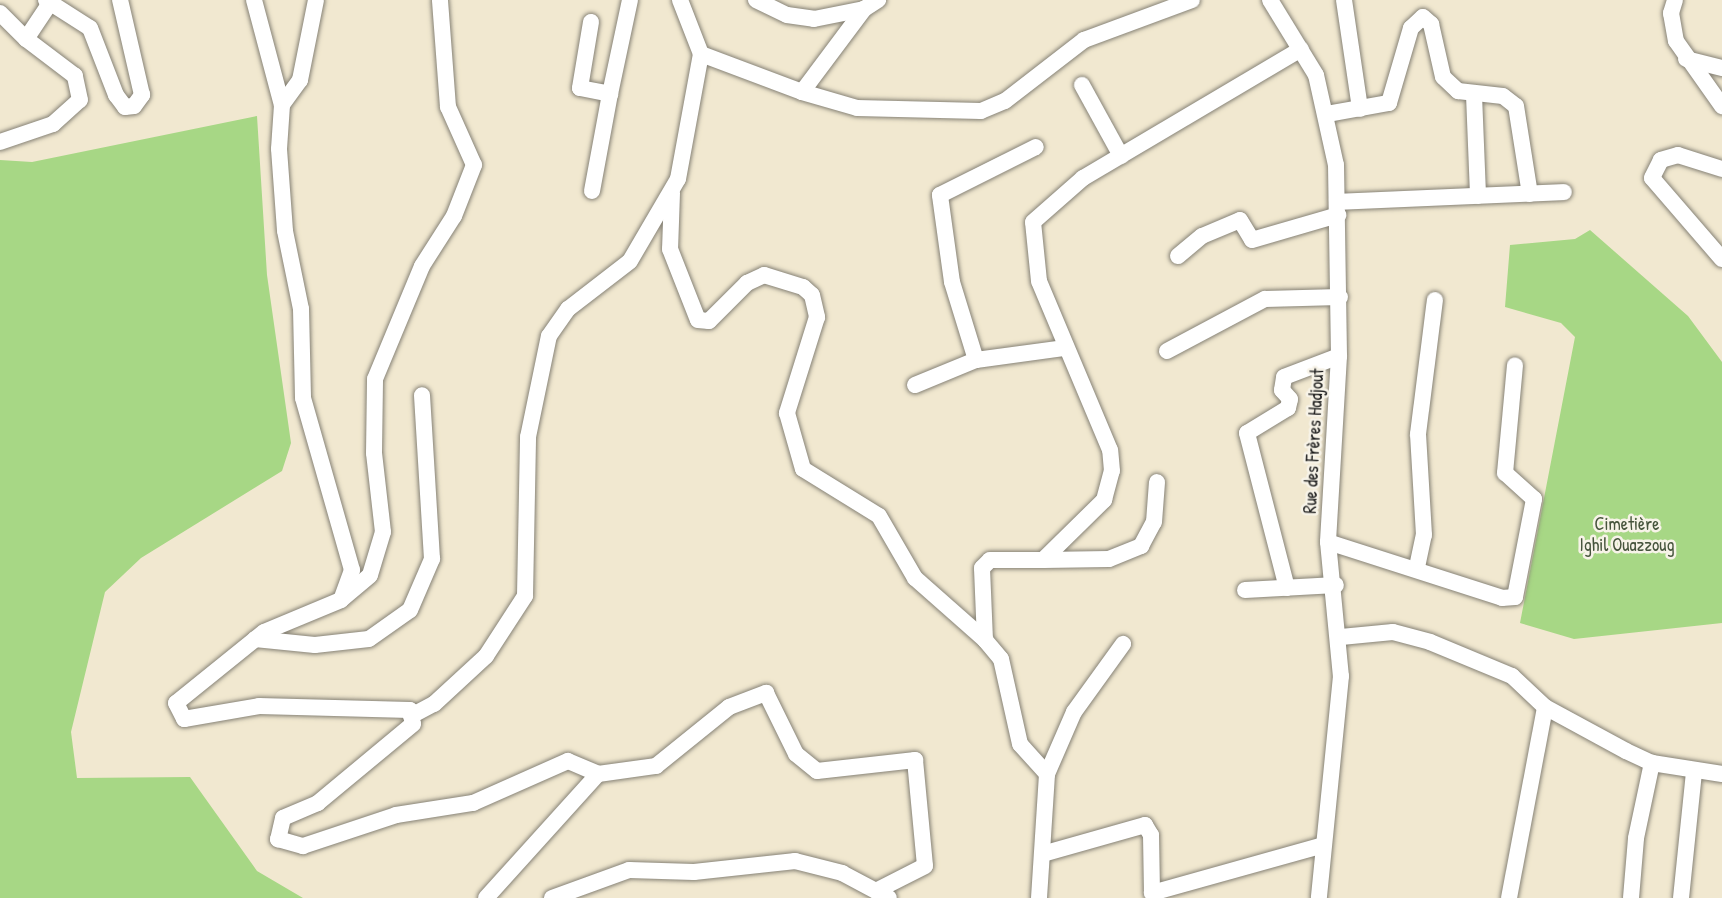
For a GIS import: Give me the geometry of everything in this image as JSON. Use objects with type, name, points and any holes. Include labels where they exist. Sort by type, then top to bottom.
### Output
[{"type":"street","points":[[26,39],[48,2],[90,28],[116,95],[125,107],[134,106],[142,95],[120,0]]},
{"type":"street","points":[[254,0],[282,105],[285,231],[301,309],[303,398],[352,570],[341,600]]},
{"type":"street","points":[[282,105],[300,80],[316,0]]},
{"type":"street","points":[[440,0],[448,107],[474,165],[454,216],[422,266],[375,379],[374,453],[383,532],[370,575],[341,600],[255,639],[176,703],[184,719],[259,706],[378,707],[410,710],[413,724],[318,803],[283,818],[278,838],[303,846],[396,815],[472,803],[568,761],[598,774],[656,766],[729,707],[766,693],[796,754],[817,771],[915,760],[925,866],[883,895],[842,873],[795,861],[694,872],[629,870],[552,898]]},
{"type":"street","points":[[592,191],[609,94],[630,0]]},
{"type":"street","points":[[680,0],[701,54],[692,118],[672,190],[670,249],[692,314],[708,321],[747,283],[764,275],[803,287],[812,295],[817,317],[787,413],[803,469],[879,516],[915,578],[985,640],[1000,659],[1020,744],[1047,774]]},
{"type":"street","points":[[756,0],[787,15],[814,19],[871,5]]},
{"type":"street","points":[[701,54],[802,92],[857,108],[981,111],[1005,101],[1084,40],[1192,0]]},
{"type":"street","name":"Rue des Frères Hadjout","points":[[1270,0],[1301,49],[1327,114],[1338,208],[1339,356],[1328,542],[1336,585],[1341,637],[1332,789],[1320,846],[1319,898]]},
{"type":"street","points":[[1344,0],[1360,109]]},
{"type":"street","points":[[1674,0],[1671,13],[1686,59],[1722,106]]},
{"type":"street","points":[[802,92],[871,5]]},
{"type":"street","points":[[0,13],[26,39],[75,76],[80,100],[52,124],[0,142]]},
{"type":"street","points":[[1327,114],[1389,103],[1411,28],[1423,18],[1431,24],[1443,77],[1458,91],[1474,95],[1503,96],[1516,106],[1530,194]]},
{"type":"street","points":[[591,22],[580,88],[609,94]]},
{"type":"street","points":[[1043,560],[1104,500],[1112,471],[1110,450],[1065,348],[1039,281],[1033,222],[1043,208],[1121,156],[1301,49]]},
{"type":"street","points":[[1686,59],[1722,68]]},
{"type":"street","points":[[1082,85],[1121,156]]},
{"type":"street","points":[[1474,95],[1478,196]]},
{"type":"street","points":[[976,360],[952,282],[940,195],[1036,147]]},
{"type":"street","points":[[1722,168],[1678,155],[1661,160],[1652,178],[1722,259]]},
{"type":"street","points":[[411,716],[434,704],[486,656],[525,596],[528,437],[549,336],[568,309],[630,261],[672,190]]},
{"type":"street","points":[[1178,256],[1202,236],[1240,220],[1252,240],[1338,208],[1478,196],[1564,192]]},
{"type":"street","points":[[1167,351],[1265,299],[1340,297]]},
{"type":"street","points":[[1417,567],[1424,535],[1418,434],[1435,300]]},
{"type":"street","points":[[915,385],[976,360],[1065,348]]},
{"type":"street","points":[[1287,588],[1247,434],[1288,408],[1290,399],[1282,390],[1284,377],[1339,356]]},
{"type":"street","points":[[1328,542],[1417,567],[1502,598],[1515,597],[1534,499],[1504,473],[1515,365]]},
{"type":"street","points":[[255,639],[315,645],[369,639],[410,610],[432,559],[422,395]]},
{"type":"street","points":[[985,640],[984,563],[1109,559],[1141,546],[1154,522],[1157,482]]},
{"type":"street","points":[[1245,590],[1336,585]]},
{"type":"street","points":[[1341,637],[1393,632],[1415,636],[1512,676],[1545,706],[1652,762],[1694,772],[1722,774]]},
{"type":"street","points":[[1039,898],[1046,853],[1047,774],[1074,712],[1123,644]]},
{"type":"street","points":[[1509,898],[1545,706]]},
{"type":"street","points":[[1632,898],[1636,838],[1652,762]]},
{"type":"street","points":[[1681,898],[1694,772]]},
{"type":"street","points":[[486,898],[598,774]]},
{"type":"street","points":[[1046,853],[1145,825],[1151,835],[1152,893],[1320,846]]},
{"type":"green space","points":[[257,116],[267,275],[291,443],[282,471],[141,558],[105,592],[71,732],[77,778],[190,777],[257,871],[303,898],[0,898],[0,160],[32,162]]},
{"type":"green space","name":"Cimetière Ighil Ouazzoug","points":[[1590,230],[1688,316],[1722,362],[1722,623],[1574,639],[1520,623],[1575,337],[1561,323],[1505,307],[1510,245],[1575,239]]}]
